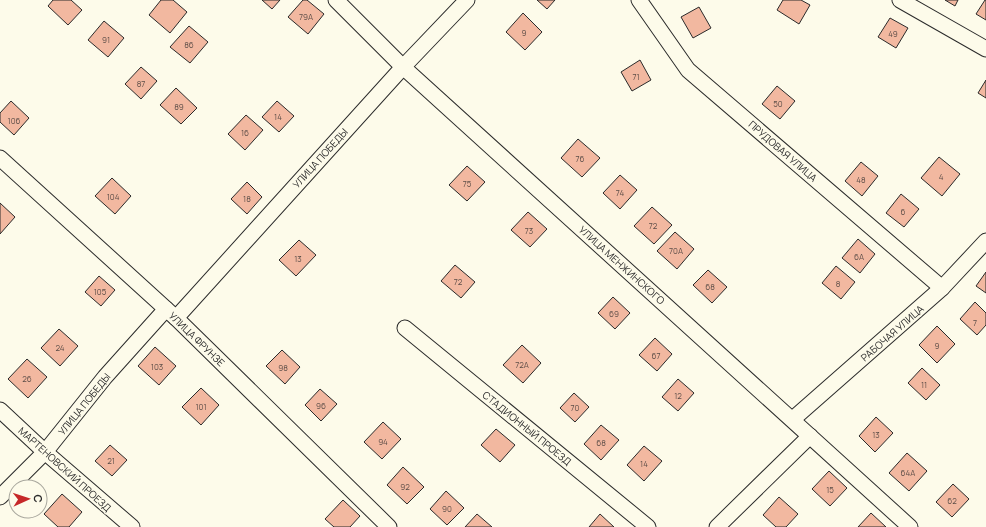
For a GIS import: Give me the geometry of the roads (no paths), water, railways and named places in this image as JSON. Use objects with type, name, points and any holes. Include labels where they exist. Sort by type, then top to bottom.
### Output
[{"type":"street","name":"УЛИЦА МЕНЖИНСКОГО","points":[[336,0],[403,67],[910,527]]},
{"type":"street","name":"УЛИЦА ПОБЕДЫ","points":[[0,497],[45,452],[105,377],[171,313],[467,0]]},
{"type":"street","name":"ПРУДОВАЯ УЛИЦА","points":[[639,0],[688,70],[942,288]]},
{"type":"street","points":[[900,0],[917,4],[986,49]]},
{"type":"street","name":"УЛИЦА ФРУНЗЕ","points":[[0,158],[171,313],[389,527]]},
{"type":"street","name":"РАБОЧАЯ УЛИЦА","points":[[793,420],[942,288],[986,240]]},
{"type":"street","name":"СТАДИОННЫЙ ПРОЕЗД","points":[[405,328],[648,527]]},
{"type":"street","name":"МАРТЕНОВСКИЙ ПРОЕЗД","points":[[0,410],[45,452],[132,527]]},
{"type":"street","points":[[717,527],[810,436]]}]
